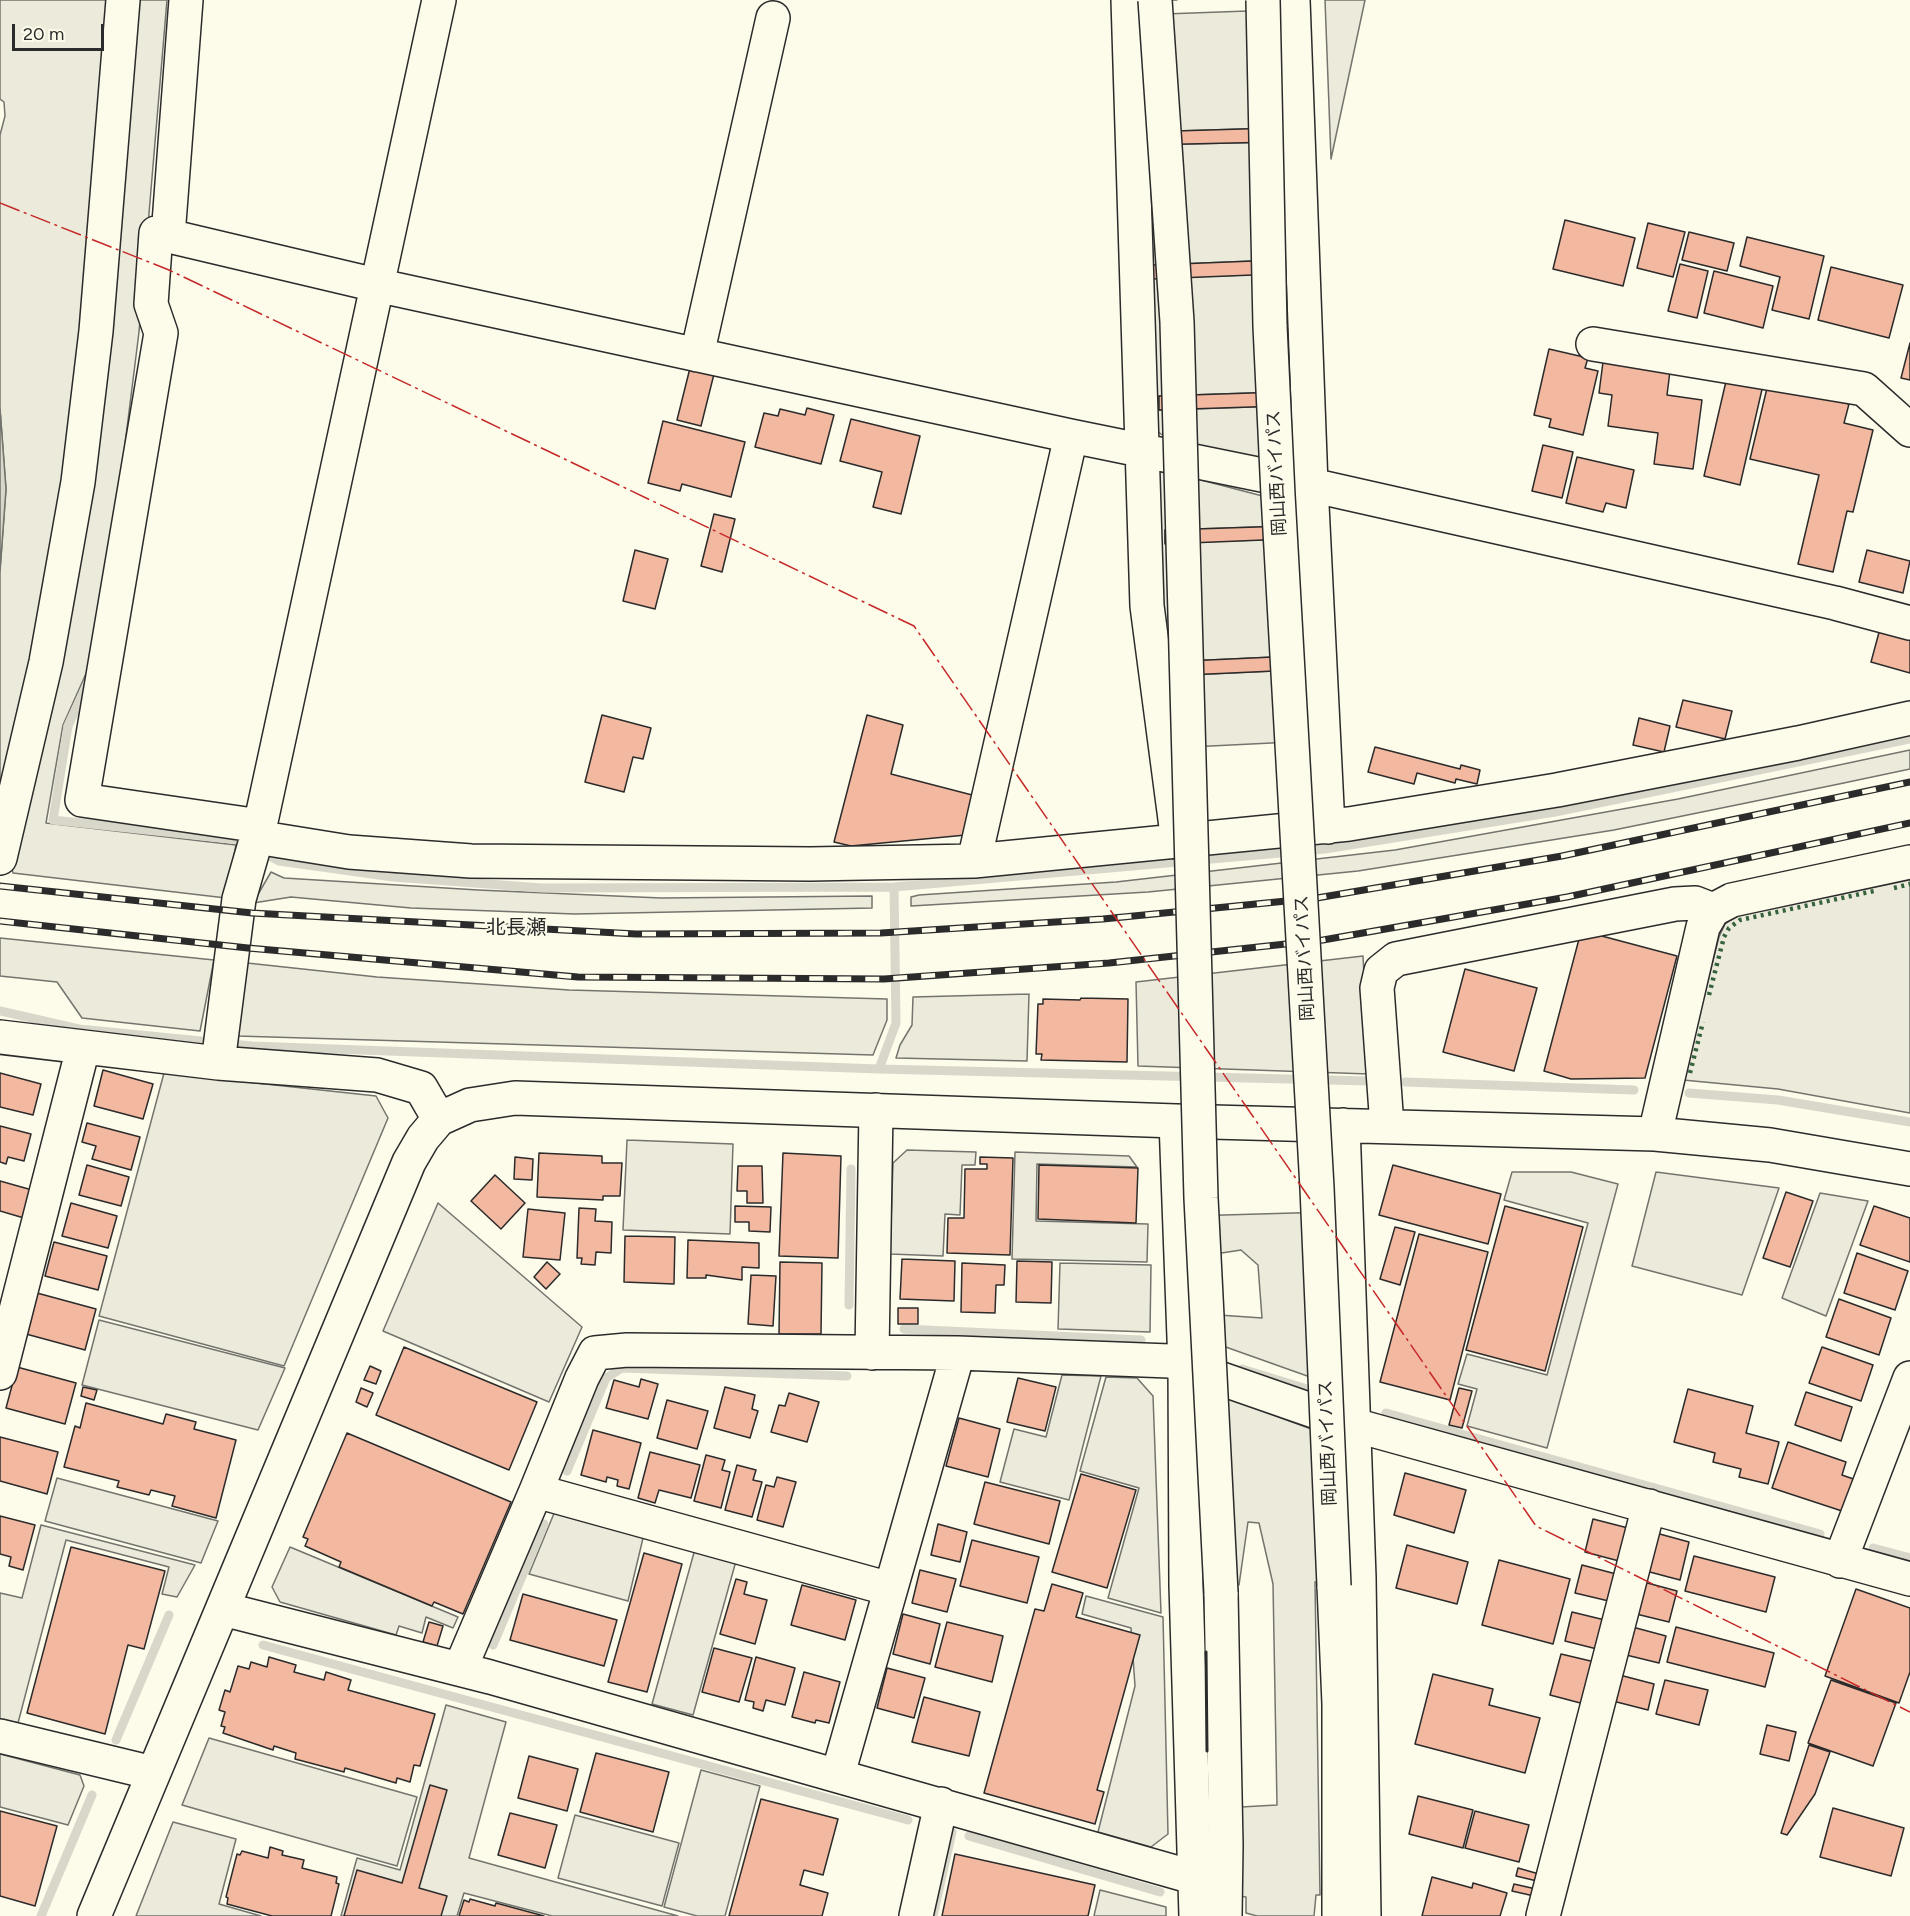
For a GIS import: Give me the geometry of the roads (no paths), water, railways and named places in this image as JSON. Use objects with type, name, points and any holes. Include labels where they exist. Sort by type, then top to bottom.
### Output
[{"type":"main road","points":[[0,858],[46,662],[78,482],[96,331],[123,0]]},
{"type":"main road","points":[[168,236],[186,0]]},
{"type":"main road","points":[[219,1050],[239,899],[255,840],[439,0]]},
{"type":"main road","points":[[1128,0],[1147,606],[1178,842]]},
{"type":"main road","points":[[1155,0],[1177,322],[1201,1198],[1221,1593],[1226,1845],[1225,1916]]},
{"type":"main road","name":"岡山西バイパス","points":[[1263,0],[1272,360],[1317,1188],[1339,1704],[1339,1916]]},
{"type":"main road","points":[[1293,0],[1311,485],[1328,827]]},
{"type":"main road","points":[[697,355],[773,18]]},
{"type":"main road","points":[[1910,623],[1824,600],[1311,485],[1071,436],[376,285],[156,233],[151,304],[161,333],[82,800],[255,840],[350,852],[471,861],[810,864],[974,861],[1328,827],[1569,788],[1798,743],[1910,718]]},
{"type":"main road","points":[[1593,344],[1864,389],[1910,430]]},
{"type":"main road","points":[[974,861],[1071,436]]},
{"type":"main road","points":[[1655,1134],[1703,927],[1713,910],[1732,900],[1910,862]]},
{"type":"main road","points":[[1387,1126],[1377,988],[1381,971],[1396,958],[1675,904],[1695,903],[1713,910]]},
{"type":"main road","points":[[0,1037],[83,1048],[219,1050],[377,1075],[421,1088],[439,1119]]},
{"type":"main road","points":[[0,1373],[83,1048]]},
{"type":"main road","points":[[94,1916],[409,1162],[423,1138],[439,1119],[470,1105],[515,1098],[1176,1121],[1655,1134],[1770,1145],[1910,1169]]},
{"type":"main road","points":[[872,1353],[876,1110]]},
{"type":"main road","points":[[1176,1121],[1185,1365],[1186,1584],[1196,1916]]},
{"type":"main road","points":[[1343,1125],[1364,1774],[1364,1916]]},
{"type":"main road","points":[[460,1669],[582,1378],[595,1353],[627,1350],[958,1353],[1170,1361],[1354,1425],[1910,1579]]},
{"type":"main road","points":[[838,1774],[958,1353]]},
{"type":"main road","points":[[1840,1561],[1910,1378]]},
{"type":"main road","points":[[536,1491],[890,1589]]},
{"type":"main road","points":[[1543,1916],[1649,1506]]},
{"type":"main road","points":[[223,1609],[460,1669],[838,1774],[1196,1878]]},
{"type":"main road","points":[[0,1736],[153,1773]]},
{"type":"main road","points":[[916,1916],[941,1804]]},
{"type":"waterway","points":[[88,683],[68,726],[53,820],[240,840],[279,861],[393,877],[542,888],[894,887],[1325,849],[1555,812],[1910,739]]},
{"type":"waterway","points":[[879,1069],[896,1023],[894,887]]},
{"type":"waterway","points":[[0,1011],[79,1029],[252,1046],[879,1069],[1370,1081]]},
{"type":"waterway","points":[[1405,1082],[1634,1090]]},
{"type":"waterway","points":[[1689,1093],[1778,1100],[1910,1122]]},
{"type":"waterway","points":[[849,1305],[851,1169]]},
{"type":"waterway","points":[[904,1329],[1141,1340]]},
{"type":"waterway","points":[[567,1471],[606,1378],[622,1368],[847,1376]]},
{"type":"waterway","points":[[1242,1369],[1320,1393]]},
{"type":"waterway","points":[[1386,1413],[1820,1534]]},
{"type":"waterway","points":[[493,1645],[544,1524]]},
{"type":"waterway","points":[[1873,1548],[1910,1558]]},
{"type":"waterway","points":[[116,1740],[169,1615]]},
{"type":"waterway","points":[[263,1645],[908,1820]]},
{"type":"waterway","points":[[41,1916],[92,1795]]},
{"type":"waterway","points":[[933,1916],[952,1832]]},
{"type":"waterway","points":[[969,1836],[1160,1892]]},
{"type":"railway","points":[[0,886],[252,913],[636,934],[881,933],[1103,919],[1317,898],[1562,856],[1910,782]]},
{"type":"railway","points":[[0,921],[248,948],[578,977],[884,979],[1109,963],[1323,940],[1567,897],[1910,823]]},
{"type":"district","name":"北長瀬","points":[[516,928]]}]
